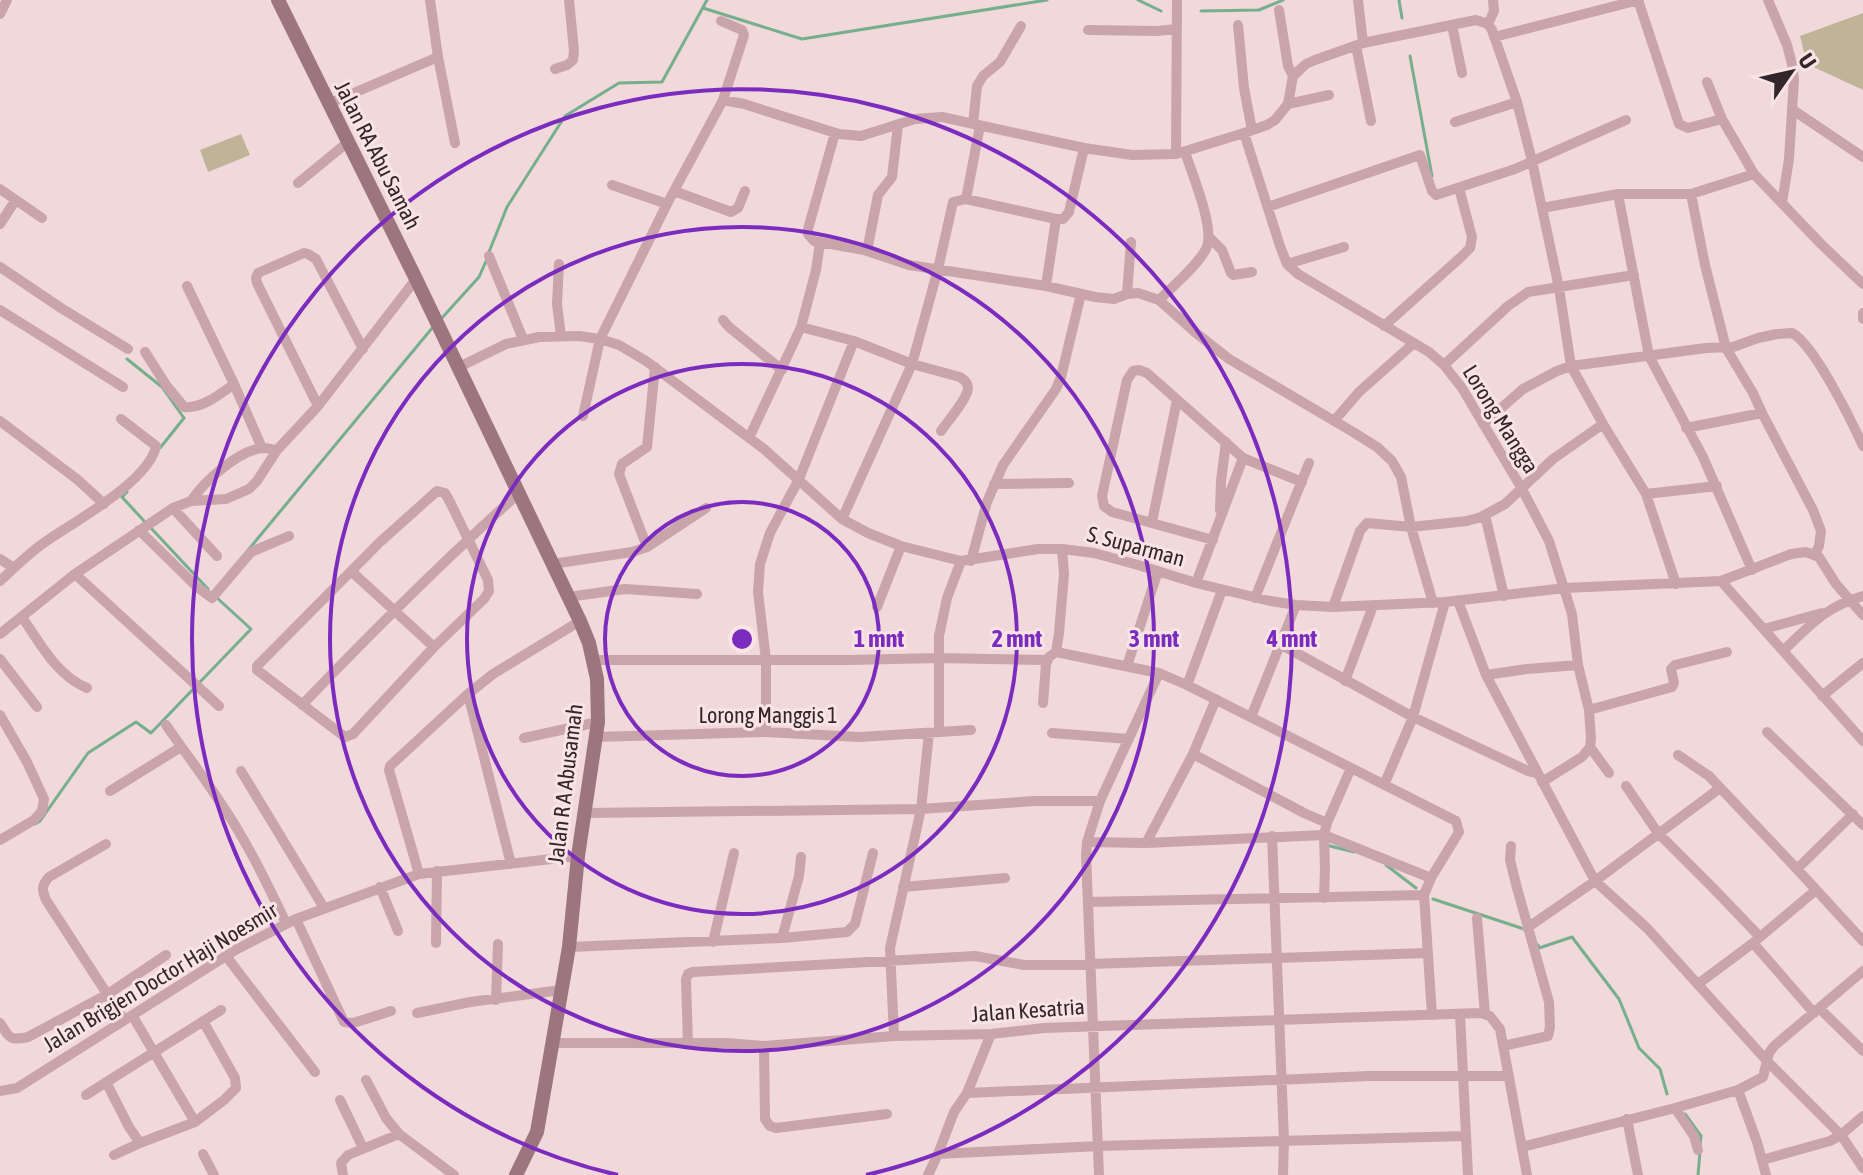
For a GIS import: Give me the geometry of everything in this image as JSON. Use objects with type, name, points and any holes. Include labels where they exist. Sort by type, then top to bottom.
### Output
[{"type":"street","points":[[0,14],[7,0]]},
{"type":"street","name":"Jalan RA Abu Samah","points":[[278,0],[436,323]]},
{"type":"street","points":[[436,0],[430,0],[455,143]]},
{"type":"street","points":[[555,69],[573,60],[569,0]]},
{"type":"street","points":[[1159,300],[1200,258],[1207,248],[1209,237],[1204,209],[1181,153],[1177,0]]},
{"type":"street","points":[[1358,0],[1360,44],[1371,121]]},
{"type":"street","points":[[1488,24],[1494,11],[1493,0]]},
{"type":"street","points":[[1494,37],[1639,0],[1679,124],[1688,128],[1722,119]]},
{"type":"street","points":[[1771,1],[1794,79],[1789,159],[1782,203]]},
{"type":"street","points":[[723,100],[835,133],[861,136],[928,117],[942,117],[1084,148],[1132,155],[1181,153],[1267,125],[1288,104],[1293,76],[1288,66],[1279,10]]},
{"type":"street","points":[[1293,76],[1306,64],[1360,44],[1476,20],[1488,24],[1517,102],[1532,161],[1559,288],[1571,366],[1646,494],[1676,584]]},
{"type":"street","points":[[583,416],[600,339],[723,100],[744,35],[736,26],[721,21]]},
{"type":"street","points":[[1238,25],[1248,132],[1283,257],[1287,264],[1344,247]]},
{"type":"street","points":[[1452,25],[1462,73]]},
{"type":"street","points":[[966,199],[977,125],[977,86],[983,76],[1000,62],[1021,26]]},
{"type":"street","points":[[1088,30],[1176,29]]},
{"type":"street","points":[[328,104],[438,57]]},
{"type":"street","points":[[1707,82],[1722,119],[1754,174],[1863,284]]},
{"type":"street","points":[[1288,104],[1329,95]]},
{"type":"street","points":[[1455,122],[1517,102]]},
{"type":"street","points":[[1793,110],[1863,157]]},
{"type":"street","points":[[1268,207],[1418,155],[1436,195],[1532,161],[1626,120]]},
{"type":"street","points":[[867,251],[878,195],[892,177],[898,125]]},
{"type":"street","points":[[835,133],[808,229],[811,239],[867,251],[909,265],[1114,299],[1127,294],[1146,294],[1159,300],[1229,359],[1377,447],[1392,461],[1401,477],[1411,527],[1433,603]]},
{"type":"street","points":[[298,183],[348,142]]},
{"type":"street","points":[[842,519],[912,364],[938,269],[951,205],[966,199],[1063,219],[1069,212],[1084,148]]},
{"type":"street","points":[[1542,208],[1618,194],[1691,194],[1754,174]]},
{"type":"street","points":[[612,185],[667,204]]},
{"type":"street","points":[[1384,326],[1470,248],[1472,237],[1459,188]]},
{"type":"street","points":[[0,189],[42,218]]},
{"type":"street","points":[[674,191],[731,212],[738,208],[745,191]]},
{"type":"street","points":[[1618,194],[1649,356],[1717,486],[1752,570]]},
{"type":"street","points":[[1691,194],[1726,348],[1753,393],[1818,523],[1821,539],[1815,554],[1863,615]]},
{"type":"street","points":[[0,224],[15,201]]},
{"type":"street","points":[[1046,286],[1056,219]]},
{"type":"street","points":[[1209,237],[1222,250],[1233,275],[1252,272]]},
{"type":"street","points":[[1127,294],[1131,242]]},
{"type":"street","points":[[749,438],[801,327],[820,243]]},
{"type":"street","points":[[318,406],[257,283],[258,273],[304,253],[312,256],[363,349]]},
{"type":"street","points":[[489,256],[523,339]]},
{"type":"street","points":[[559,264],[557,304],[561,336]]},
{"type":"street","name":"Lorong Mangga","points":[[1287,264],[1298,274],[1429,352],[1462,388],[1549,541],[1572,614],[1578,665],[1589,710],[1590,747]]},
{"type":"street","points":[[0,267],[128,349]]},
{"type":"street","points":[[1444,365],[1521,295],[1634,275]]},
{"type":"street","points":[[0,633],[75,574],[173,508],[191,501],[226,499],[249,489],[416,279]]},
{"type":"street","points":[[187,286],[262,448]]},
{"type":"street","points":[[894,1036],[890,948],[921,809],[934,732],[938,658],[947,598],[966,561],[1003,465],[1061,377],[1081,294]]},
{"type":"street","points":[[1,314],[123,387]]},
{"type":"street","points":[[723,320],[782,370]]},
{"type":"street","name":"Jalan R A Abusamah","points":[[436,323],[580,621],[593,660],[599,702],[569,947],[537,1132],[516,1175]]},
{"type":"street","points":[[801,327],[854,341],[912,364],[960,377],[967,384],[968,392],[941,431]]},
{"type":"street","points":[[1483,424],[1523,389],[1571,366],[1726,348],[1792,333],[1804,342],[1844,405],[1863,446]]},
{"type":"street","name":"S. Suparman","points":[[457,368],[523,339],[561,336],[600,339],[619,345],[655,367],[749,438],[842,519],[901,546],[966,561],[1038,549],[1094,553],[1255,598],[1333,607],[1458,601],[1565,588],[1721,581],[1791,554],[1815,554]]},
{"type":"street","points":[[766,732],[766,660],[758,592],[760,564],[770,533],[799,479],[854,341]]},
{"type":"street","points":[[1334,421],[1359,392],[1414,343]]},
{"type":"street","points":[[145,352],[184,407],[193,408],[211,400],[234,384]]},
{"type":"street","points":[[647,547],[619,474],[622,464],[647,447],[655,367]]},
{"type":"street","points":[[1213,540],[1112,512],[1104,506],[1128,377],[1136,370],[1143,371],[1243,458],[1302,482]]},
{"type":"street","points":[[1152,522],[1177,400]]},
{"type":"street","points":[[1686,428],[1762,413]]},
{"type":"street","points":[[0,581],[45,541],[104,504],[134,478],[156,449],[121,419]]},
{"type":"street","points":[[0,421],[78,480],[104,504]]},
{"type":"street","points":[[1333,607],[1364,525],[1411,527],[1467,521],[1485,515],[1505,504],[1553,459],[1603,424]]},
{"type":"street","points":[[1220,520],[1226,442]]},
{"type":"street","points":[[191,501],[198,491],[242,455],[262,448],[277,450]]},
{"type":"street","points":[[1196,583],[1243,458]]},
{"type":"street","points":[[1255,598],[1309,463]]},
{"type":"street","points":[[994,484],[1069,483]]},
{"type":"street","points":[[1646,494],[1717,486]]},
{"type":"street","points":[[437,491],[445,493],[488,580],[489,591],[349,737],[345,737],[257,670],[257,666],[351,571],[437,491]]},
{"type":"street","points":[[302,705],[467,539],[518,494]]},
{"type":"street","points":[[173,508],[217,556]]},
{"type":"street","points":[[552,564],[647,547],[706,508]]},
{"type":"street","points":[[1485,515],[1504,596]]},
{"type":"street","points":[[146,526],[197,587],[215,596],[251,552],[289,536]]},
{"type":"street","points":[[877,607],[901,546]]},
{"type":"street","points":[[593,660],[1047,660],[1056,652],[1063,598],[1062,549]]},
{"type":"street","points":[[0,559],[14,568]]},
{"type":"street","points":[[351,571],[434,647]]},
{"type":"street","points":[[1127,666],[1158,571]]},
{"type":"street","points":[[75,574],[219,706]]},
{"type":"street","points":[[1721,581],[1862,739]]},
{"type":"street","points":[[568,597],[625,589],[697,594]]},
{"type":"street","points":[[1189,680],[1222,590]]},
{"type":"street","points":[[1764,629],[1824,613],[1863,596]]},
{"type":"street","points":[[1458,601],[1486,675],[1595,881],[1647,928],[1767,1061],[1841,1135],[1863,1168]]},
{"type":"street","points":[[1384,785],[1413,717],[1445,602]]},
{"type":"street","points":[[1251,717],[1296,605]]},
{"type":"street","points":[[1345,681],[1373,606]]},
{"type":"street","points":[[1784,650],[1824,613]]},
{"type":"street","points":[[22,617],[58,667],[87,688]]},
{"type":"street","points":[[419,874],[390,766],[493,674],[580,621]]},
{"type":"street","points":[[1280,644],[1413,717],[1540,777]]},
{"type":"street","points":[[1056,652],[1159,673],[1453,819],[1458,824],[1459,832],[1424,895],[1432,1015]]},
{"type":"street","points":[[1589,710],[1672,687],[1671,669],[1675,665],[1727,652]]},
{"type":"street","points":[[0,659],[37,707]]},
{"type":"street","points":[[1043,703],[1047,660]]},
{"type":"street","points":[[1822,696],[1863,663]]},
{"type":"street","points":[[1486,675],[1578,665]]},
{"type":"street","points":[[1099,1175],[1087,842],[1100,801],[1159,673]]},
{"type":"street","points":[[468,694],[511,864]]},
{"type":"street","points":[[1146,843],[1193,754],[1216,699]]},
{"type":"street","points":[[0,715],[44,799],[42,811],[34,820],[0,840]]},
{"type":"street","points":[[166,725],[240,834],[291,921],[340,1017],[344,1022],[353,1023],[391,1011]]},
{"type":"street","name":"Lorong Manggis 1","points":[[524,738],[597,730],[766,732],[860,737],[971,730]]},
{"type":"street","points":[[1767,732],[1863,825]]},
{"type":"street","points":[[1052,733],[1129,739]]},
{"type":"street","points":[[110,791],[181,747]]},
{"type":"street","points":[[1540,777],[1582,757],[1590,747],[1609,773]]},
{"type":"street","points":[[1193,754],[1327,823]]},
{"type":"street","points":[[1678,755],[1709,776],[1863,941]]},
{"type":"street","points":[[1324,898],[1324,835],[1351,768]]},
{"type":"street","points":[[241,771],[324,908]]},
{"type":"street","points":[[1626,786],[1658,833],[1714,889],[1816,1010],[1863,1051]]},
{"type":"street","points":[[1527,928],[1720,788]]},
{"type":"street","points":[[585,813],[921,809],[1035,801],[1100,801]]},
{"type":"street","points":[[1797,869],[1853,814]]},
{"type":"street","points":[[1087,842],[1146,843],[1324,835],[1431,878]]},
{"type":"street","points":[[1272,836],[1283,1175]]},
{"type":"street","points":[[106,844],[49,877],[42,891],[108,994],[153,1052],[195,1122]]},
{"type":"street","points":[[1503,1046],[1548,1036],[1550,1027],[1549,1002],[1510,860],[1511,846]]},
{"type":"street","points":[[713,942],[734,853]]},
{"type":"street","points":[[569,947],[842,934],[850,931],[855,924],[873,853]]},
{"type":"street","name":"Jalan Brigjen Doctor Haji Noesmir","points":[[0,1091],[17,1088],[226,956],[291,921],[419,874],[578,856]]},
{"type":"street","points":[[782,938],[801,857]]},
{"type":"street","points":[[436,943],[437,871]]},
{"type":"street","points":[[903,887],[1005,878]]},
{"type":"street","points":[[380,887],[398,931]]},
{"type":"street","points":[[1698,984],[1816,890]]},
{"type":"street","points":[[1088,902],[1424,895]]},
{"type":"street","points":[[1477,918],[1485,1014],[1494,1019],[1500,1029],[1527,1175]]},
{"type":"street","points":[[496,1000],[498,944]]},
{"type":"street","points":[[688,1044],[686,979],[691,973],[975,956],[1024,965],[1428,953]]},
{"type":"street","points":[[0,1023],[8,1037],[14,1040],[28,1037],[108,994],[166,955]]},
{"type":"street","points":[[226,956],[315,1072]]},
{"type":"street","points":[[1522,1147],[1738,1090],[1763,1077],[1774,1046],[1863,971]]},
{"type":"street","points":[[417,1013],[470,1002],[561,990]]},
{"type":"street","points":[[86,1095],[221,1010]]},
{"type":"street","points":[[1460,1014],[1468,1175]]},
{"type":"street","name":"Jalan Kesatria","points":[[552,1043],[764,1046],[894,1036],[991,1034],[1044,1028],[1485,1014]]},
{"type":"street","points":[[114,1155],[195,1122],[233,1092],[235,1078],[203,1021]]},
{"type":"street","points":[[928,1175],[991,1034]]},
{"type":"street","points":[[764,1046],[765,1119],[770,1126],[776,1128],[887,1114]]},
{"type":"street","points":[[967,1093],[1282,1080],[1509,1076]]},
{"type":"street","points":[[366,1080],[386,1118],[399,1134],[454,1175]]},
{"type":"street","points":[[106,1082],[140,1143]]},
{"type":"street","points":[[1738,1090],[1766,1175]]},
{"type":"street","points":[[340,1100],[363,1148]]},
{"type":"street","points":[[1675,1108],[1694,1136],[1698,1150]]},
{"type":"street","points":[[1762,1160],[1821,1144],[1841,1135],[1863,1116]]},
{"type":"street","points":[[1627,1119],[1638,1175]]},
{"type":"street","points":[[343,1175],[340,1166],[343,1159],[399,1134]]},
{"type":"street","points":[[938,1154],[1099,1146],[1466,1136]]},
{"type":"street","points":[[203,1154],[214,1175]]},
{"type":"shaded area","points":[[1863,13],[1863,90],[1807,64],[1800,36]]},
{"type":"shaded area","points":[[241,134],[250,155],[208,172],[200,150]]},
{"type":"waterway","points":[[489,252],[507,207],[565,116],[619,83],[662,82],[707,0]]},
{"type":"waterway","points":[[703,8],[802,39],[1047,0]]},
{"type":"waterway","points":[[1138,0],[1161,11]]},
{"type":"waterway","points":[[1201,11],[1259,10],[1283,0]]},
{"type":"waterway","points":[[1399,0],[1402,18]]},
{"type":"waterway","points":[[1410,56],[1432,176]]},
{"type":"waterway","points":[[441,319],[479,277],[487,259]]},
{"type":"waterway","points":[[249,549],[433,327]]},
{"type":"waterway","points":[[127,359],[162,387],[184,418],[160,448]]},
{"type":"waterway","points":[[127,492],[122,497],[145,522]]},
{"type":"waterway","points":[[150,527],[208,589]]},
{"type":"waterway","points":[[35,824],[88,753],[136,722],[151,733],[251,629],[216,597]]},
{"type":"waterway","points":[[1326,845],[1354,852]]},
{"type":"waterway","points":[[1386,865],[1416,888]]},
{"type":"waterway","points":[[1433,899],[1524,929]]},
{"type":"waterway","points":[[1538,945],[1539,948],[1572,937],[1619,999],[1639,1048],[1660,1069],[1667,1094]]},
{"type":"waterway","points":[[1685,1114],[1701,1136],[1700,1145]]},
{"type":"waterway","points":[[1698,1175],[1700,1152]]}]
